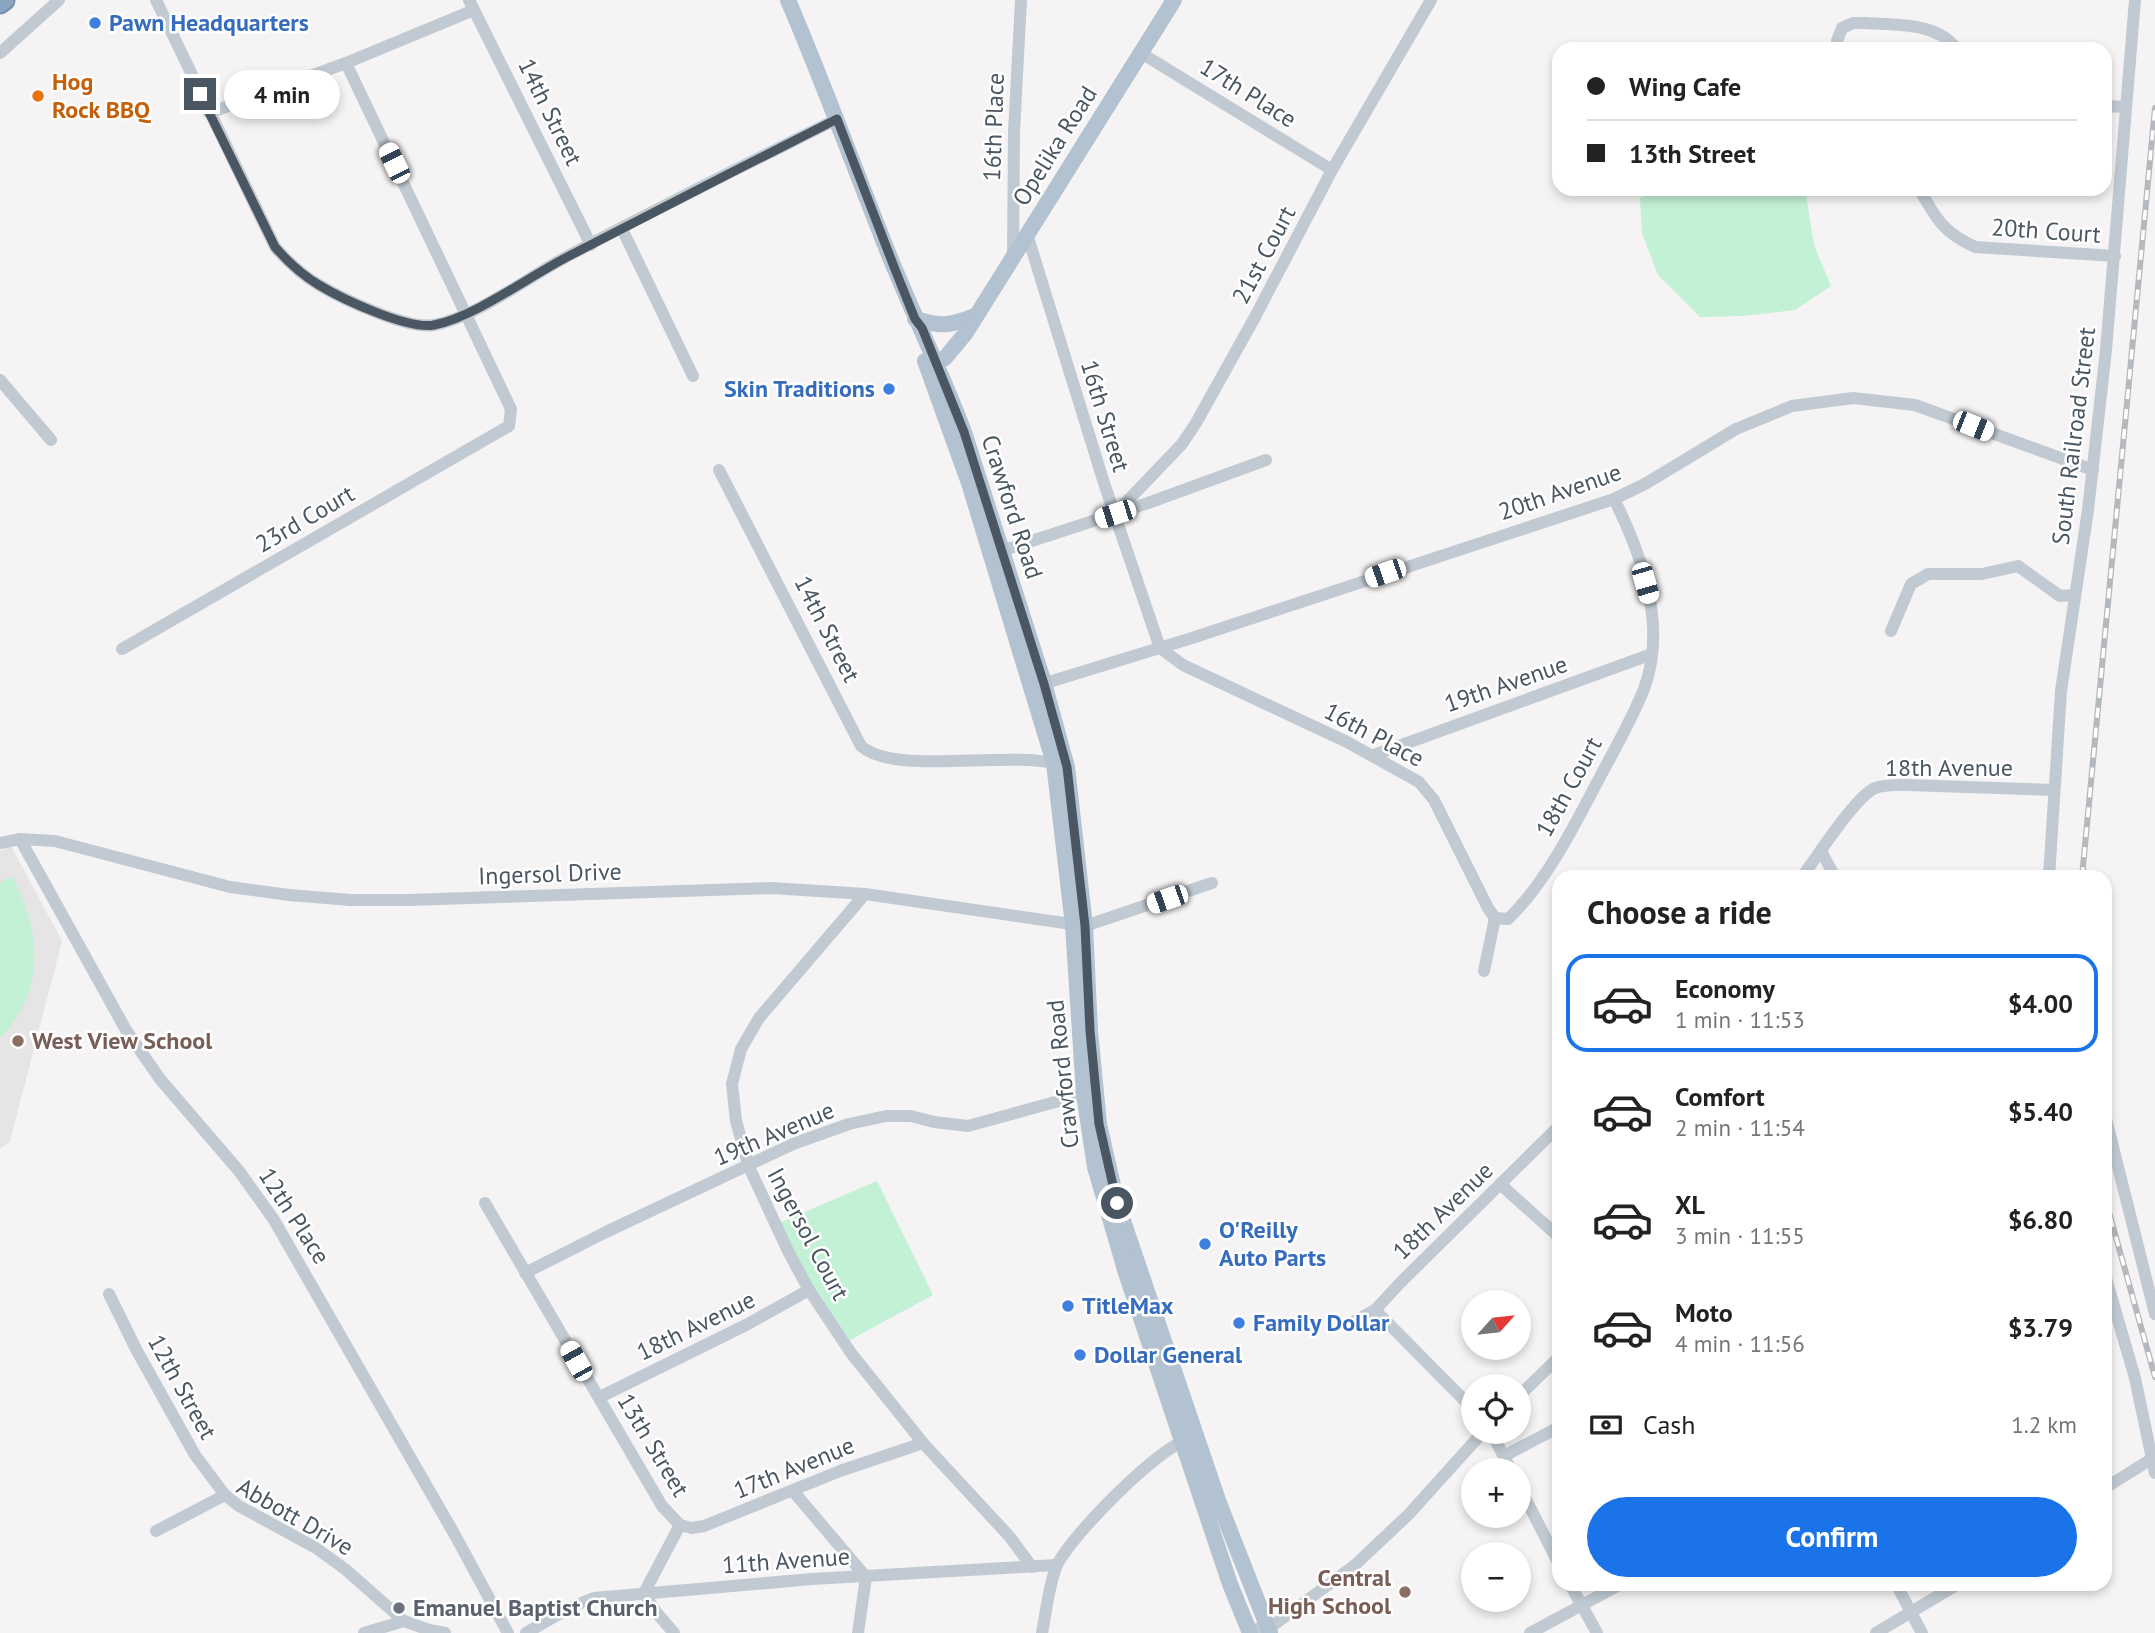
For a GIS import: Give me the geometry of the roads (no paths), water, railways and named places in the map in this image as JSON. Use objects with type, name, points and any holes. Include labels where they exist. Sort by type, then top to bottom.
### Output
[{"type":"main road","points":[[788,0],[915,319],[937,325],[950,325],[975,316]]},
{"type":"main road","name":"Opelika Road","points":[[932,362],[945,358],[959,342],[1174,0]]},
{"type":"main road","name":"Opelika Road","points":[[932,362],[957,329],[975,316]]},
{"type":"main road","name":"Crawford Road","points":[[915,319],[914,331],[949,391],[1061,765],[1079,925],[1096,1167],[1112,1226],[1189,1439]]},
{"type":"main road","points":[[949,391],[959,342]]},
{"type":"main road","name":"Crawford Road","points":[[932,362],[950,426],[996,552]]},
{"type":"main road","points":[[1189,1439],[1227,1525],[1268,1630]]},
{"type":"main road","points":[[1189,1439],[1230,1584],[1250,1632]]},
{"type":"street","points":[[0,53],[59,0]]},
{"type":"street","points":[[156,0],[275,247],[290,265],[319,285],[374,311],[409,323],[433,325],[466,314],[591,245],[837,119]]},
{"type":"street","name":"16th Place","points":[[1013,255],[1014,132],[1021,0]]},
{"type":"street","name":"21st Court","points":[[1115,514],[1182,444],[1196,423],[1332,170],[1432,0]]},
{"type":"street","name":"South Railroad Street","points":[[2049,870],[2061,691],[2093,470],[2115,256],[2135,0]]},
{"type":"street","points":[[209,113],[346,63],[471,5]]},
{"type":"street","name":"14th Street","points":[[471,5],[591,245]]},
{"type":"street","points":[[1837,42],[1842,28],[1853,23],[1865,23],[1938,32],[1952,42]]},
{"type":"street","name":"17th Place","points":[[1140,53],[1332,170]]},
{"type":"street","points":[[346,63],[466,314]]},
{"type":"street","points":[[2112,106],[2126,107]]},
{"type":"street","name":"20th Court","points":[[1923,196],[1938,220],[1954,237],[1975,247],[2115,256]]},
{"type":"street","points":[[622,229],[693,376]]},
{"type":"street","name":"16th Street","points":[[1027,234],[1160,648]]},
{"type":"street","name":"23rd Court","points":[[122,649],[509,426],[511,409],[466,314]]},
{"type":"street","points":[[0,380],[51,440]]},
{"type":"street","name":"20th Avenue","points":[[1038,685],[1160,648],[1614,499],[1739,428],[1792,406],[1853,398],[1915,405],[2093,470]]},
{"type":"street","points":[[996,552],[1115,514],[1266,460]]},
{"type":"street","name":"14th Street","points":[[719,470],[861,746],[870,754],[883,758],[914,760]]},
{"type":"street","name":"18th Court","points":[[1495,918],[1508,919],[1519,909],[1548,867],[1579,815],[1640,698],[1652,654],[1654,627],[1651,603],[1634,545],[1614,499]]},
{"type":"street","points":[[1891,631],[1911,584],[1928,574],[1982,574],[2018,566],[2060,596],[2074,595]]},
{"type":"street","name":"16th Place","points":[[1160,648],[1183,665],[1409,774],[1428,790],[1495,918]]},
{"type":"street","name":"19th Avenue","points":[[1374,755],[1652,654]]},
{"type":"street","points":[[915,773],[914,760],[1061,765]]},
{"type":"street","name":"18th Avenue","points":[[1807,870],[1863,796],[1883,785],[2054,790]]},
{"type":"street","name":"Ingersol Drive","points":[[0,843],[20,839],[55,841],[230,887],[338,899],[408,900],[771,888],[865,894],[1079,925]]},
{"type":"street","name":"12th Place","points":[[20,839],[126,1030],[160,1079],[239,1171],[274,1220],[508,1633]]},
{"type":"street","points":[[1821,851],[1831,870]]},
{"type":"street","points":[[1079,925],[1212,883]]},
{"type":"street","name":"Ingersol Court","points":[[865,894],[759,1018],[741,1049],[732,1084],[736,1121],[749,1167],[809,1290],[851,1353],[923,1443],[1009,1536],[1032,1567]]},
{"type":"street","points":[[1484,971],[1495,918]]},
{"type":"street","name":"19th Avenue","points":[[526,1273],[606,1232],[793,1144],[849,1124],[886,1116],[911,1116],[968,1126],[1090,1093]]},
{"type":"street","name":"18th Avenue","points":[[1353,1322],[1375,1310],[1552,1133]]},
{"type":"street","points":[[2112,1143],[2155,1314]]},
{"type":"street","points":[[1500,1184],[1552,1231]]},
{"type":"street","name":"13th Street","points":[[485,1203],[662,1506],[680,1525],[644,1593]]},
{"type":"street","name":"18th Avenue","points":[[600,1397],[746,1325],[809,1290]]},
{"type":"street","name":"12th Street","points":[[109,1294],[195,1455],[225,1495]]},
{"type":"street","points":[[2112,1307],[2135,1378],[2155,1473]]},
{"type":"street","points":[[1375,1310],[1461,1397]]},
{"type":"street","points":[[1531,1384],[1552,1364]]},
{"type":"street","points":[[1498,1444],[1504,1456],[1552,1431]]},
{"type":"street","points":[[1042,1633],[1057,1565],[1072,1544],[1134,1477],[1159,1456],[1189,1439]]},
{"type":"street","name":"17th Avenue","points":[[680,1525],[692,1528],[705,1526],[840,1471],[923,1443]]},
{"type":"street","points":[[1250,1632],[1268,1630],[1326,1588],[1383,1540],[1472,1444]]},
{"type":"street","points":[[2112,1484],[2153,1458]]},
{"type":"street","points":[[793,1491],[866,1577],[858,1633]]},
{"type":"street","name":"Abbott Drive","points":[[156,1531],[225,1495],[239,1506],[316,1548],[345,1569],[404,1621]]},
{"type":"street","points":[[1531,1509],[1552,1550]]},
{"type":"street","name":"11th Avenue","points":[[526,1633],[571,1607],[594,1598],[812,1579],[1057,1565]]},
{"type":"street","points":[[1574,1591],[1597,1633]]},
{"type":"street","points":[[1530,1633],[1608,1591]]},
{"type":"street","points":[[1900,1591],[1922,1633]]},
{"type":"street","points":[[1876,1633],[1947,1591]]},
{"type":"street","points":[[644,1593],[674,1633]]},
{"type":"street","points":[[364,1633],[404,1621],[445,1633]]},
{"type":"railway","points":[[2083,870],[2155,108]]},
{"type":"railway","points":[[2112,1223],[2155,1377]]},
{"type":"place","name":"Pawn Headquarters","points":[[95,23]]},
{"type":"place","name":"Hog Rock BBQ","points":[[38,96]]},
{"type":"place","name":"Skin Traditions","points":[[889,389]]},
{"type":"place","name":"West View School","points":[[18,1041]]},
{"type":"place","name":"O'Reilly Auto Parts","points":[[1205,1244]]},
{"type":"place","name":"TitleMax","points":[[1068,1306]]},
{"type":"place","name":"Family Dollar","points":[[1239,1323]]},
{"type":"place","name":"Dollar General","points":[[1080,1355]]},
{"type":"place","name":"Central High School","points":[[1405,1592]]},
{"type":"place","name":"Emanuel Baptist Church","points":[[399,1608]]}]
